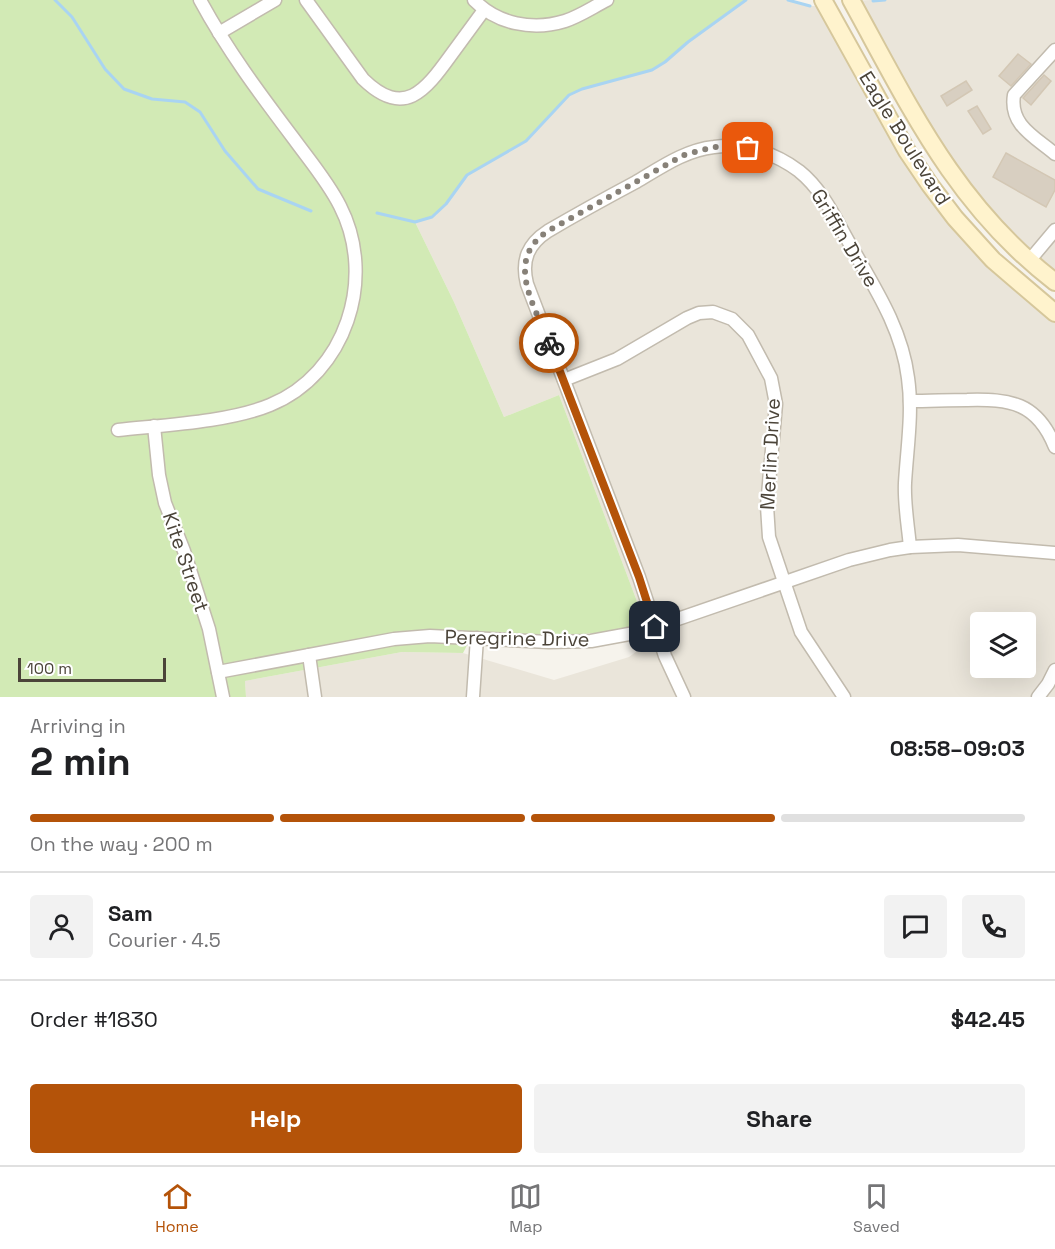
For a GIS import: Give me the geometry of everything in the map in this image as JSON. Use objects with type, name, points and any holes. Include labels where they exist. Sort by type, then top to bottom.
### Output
[{"type":"street","points":[[118,430],[248,412],[273,404],[315,375],[337,345],[348,321],[355,294],[355,253],[349,227],[339,204],[219,33],[200,0]]},
{"type":"street","points":[[219,33],[275,0]]},
{"type":"street","points":[[306,0],[363,79],[372,88],[394,98],[405,99],[414,96],[431,83],[484,10]]},
{"type":"street","points":[[474,0],[484,10],[515,23],[531,26],[565,21],[607,0]]},
{"type":"street","name":"Eagle Boulevard","points":[[823,0],[907,151],[930,185],[961,226],[993,260],[1055,313]]},
{"type":"street","name":"Eagle Boulevard","points":[[851,0],[941,160],[987,219],[1029,261],[1055,282]]},
{"type":"street","points":[[1055,50],[1014,96],[1012,102],[1018,123],[1055,154]]},
{"type":"street","name":"Griffin Drive","points":[[564,381],[527,284],[524,265],[532,245],[548,231],[684,155],[703,149],[726,146],[748,148],[770,154],[790,165],[808,179],[822,196],[885,305],[896,330],[907,367],[910,401],[905,495],[910,547]]},
{"type":"street","points":[[1029,261],[1055,230]]},
{"type":"street","name":"Merlin Drive","points":[[564,381],[609,362],[699,313],[720,314],[739,324],[748,335],[766,369],[775,394],[776,412],[767,517],[769,537],[801,632],[844,697]]},
{"type":"street","points":[[564,381],[639,577],[665,656],[684,697]]},
{"type":"street","points":[[910,401],[996,399],[1012,402],[1027,410],[1041,423],[1055,447]]},
{"type":"street","name":"Kite Street","points":[[154,426],[164,495],[204,610],[223,697]]},
{"type":"street","name":"Peregrine Drive","points":[[219,672],[407,637],[577,642],[620,637],[861,556],[910,547],[971,545],[1055,553]]},
{"type":"street","points":[[473,697],[477,638]]},
{"type":"street","points":[[309,655],[315,697]]},
{"type":"street","points":[[1042,696],[1055,670]]},
{"type":"shaded area","points":[[746,0],[788,0],[810,6],[825,6],[930,185],[1055,313],[1055,697],[246,697],[245,681],[402,652],[463,653],[554,680],[629,657],[649,642],[641,612],[559,395],[504,417],[454,302],[415,222],[446,204],[467,175],[526,141],[569,95],[582,89],[652,70],[688,42]]},
{"type":"shaded area","points":[[1055,0],[1055,282],[987,219],[854,1]]},
{"type":"green space","points":[[0,0],[746,0],[652,70],[582,89],[569,95],[526,141],[467,175],[446,204],[432,217],[415,222],[454,302],[504,417],[559,395],[641,612],[643,619],[637,627],[596,633],[556,635],[474,632],[463,653],[402,652],[245,681],[246,697],[0,697]]},
{"type":"building","points":[[1018,54],[1031,64],[1011,86],[999,76]]},
{"type":"building","points":[[1044,75],[1051,81],[1031,105],[1023,98]]},
{"type":"building","points":[[966,81],[972,90],[947,106],[941,96]]},
{"type":"building","points":[[977,106],[991,129],[983,134],[968,111]]},
{"type":"building","points":[[1006,153],[1055,180],[1055,190],[1046,207],[993,177]]},
{"type":"waterway","points":[[55,0],[72,17],[105,69],[124,89],[152,99],[185,102],[200,112],[225,151],[258,189],[311,211]]},
{"type":"waterway","points":[[377,213],[415,222],[432,217],[446,204],[467,175],[526,141],[569,95],[582,89],[652,70],[746,0]]},
{"type":"waterway","points":[[788,0],[810,6]]},
{"type":"waterway","points":[[873,1],[885,0]]},
{"type":"way so far","points":[[549,343],[525,274],[525,258],[537,239],[684,155],[714,147],[748,148]]},
{"type":"route","points":[[549,343],[639,577],[655,627]]}]
